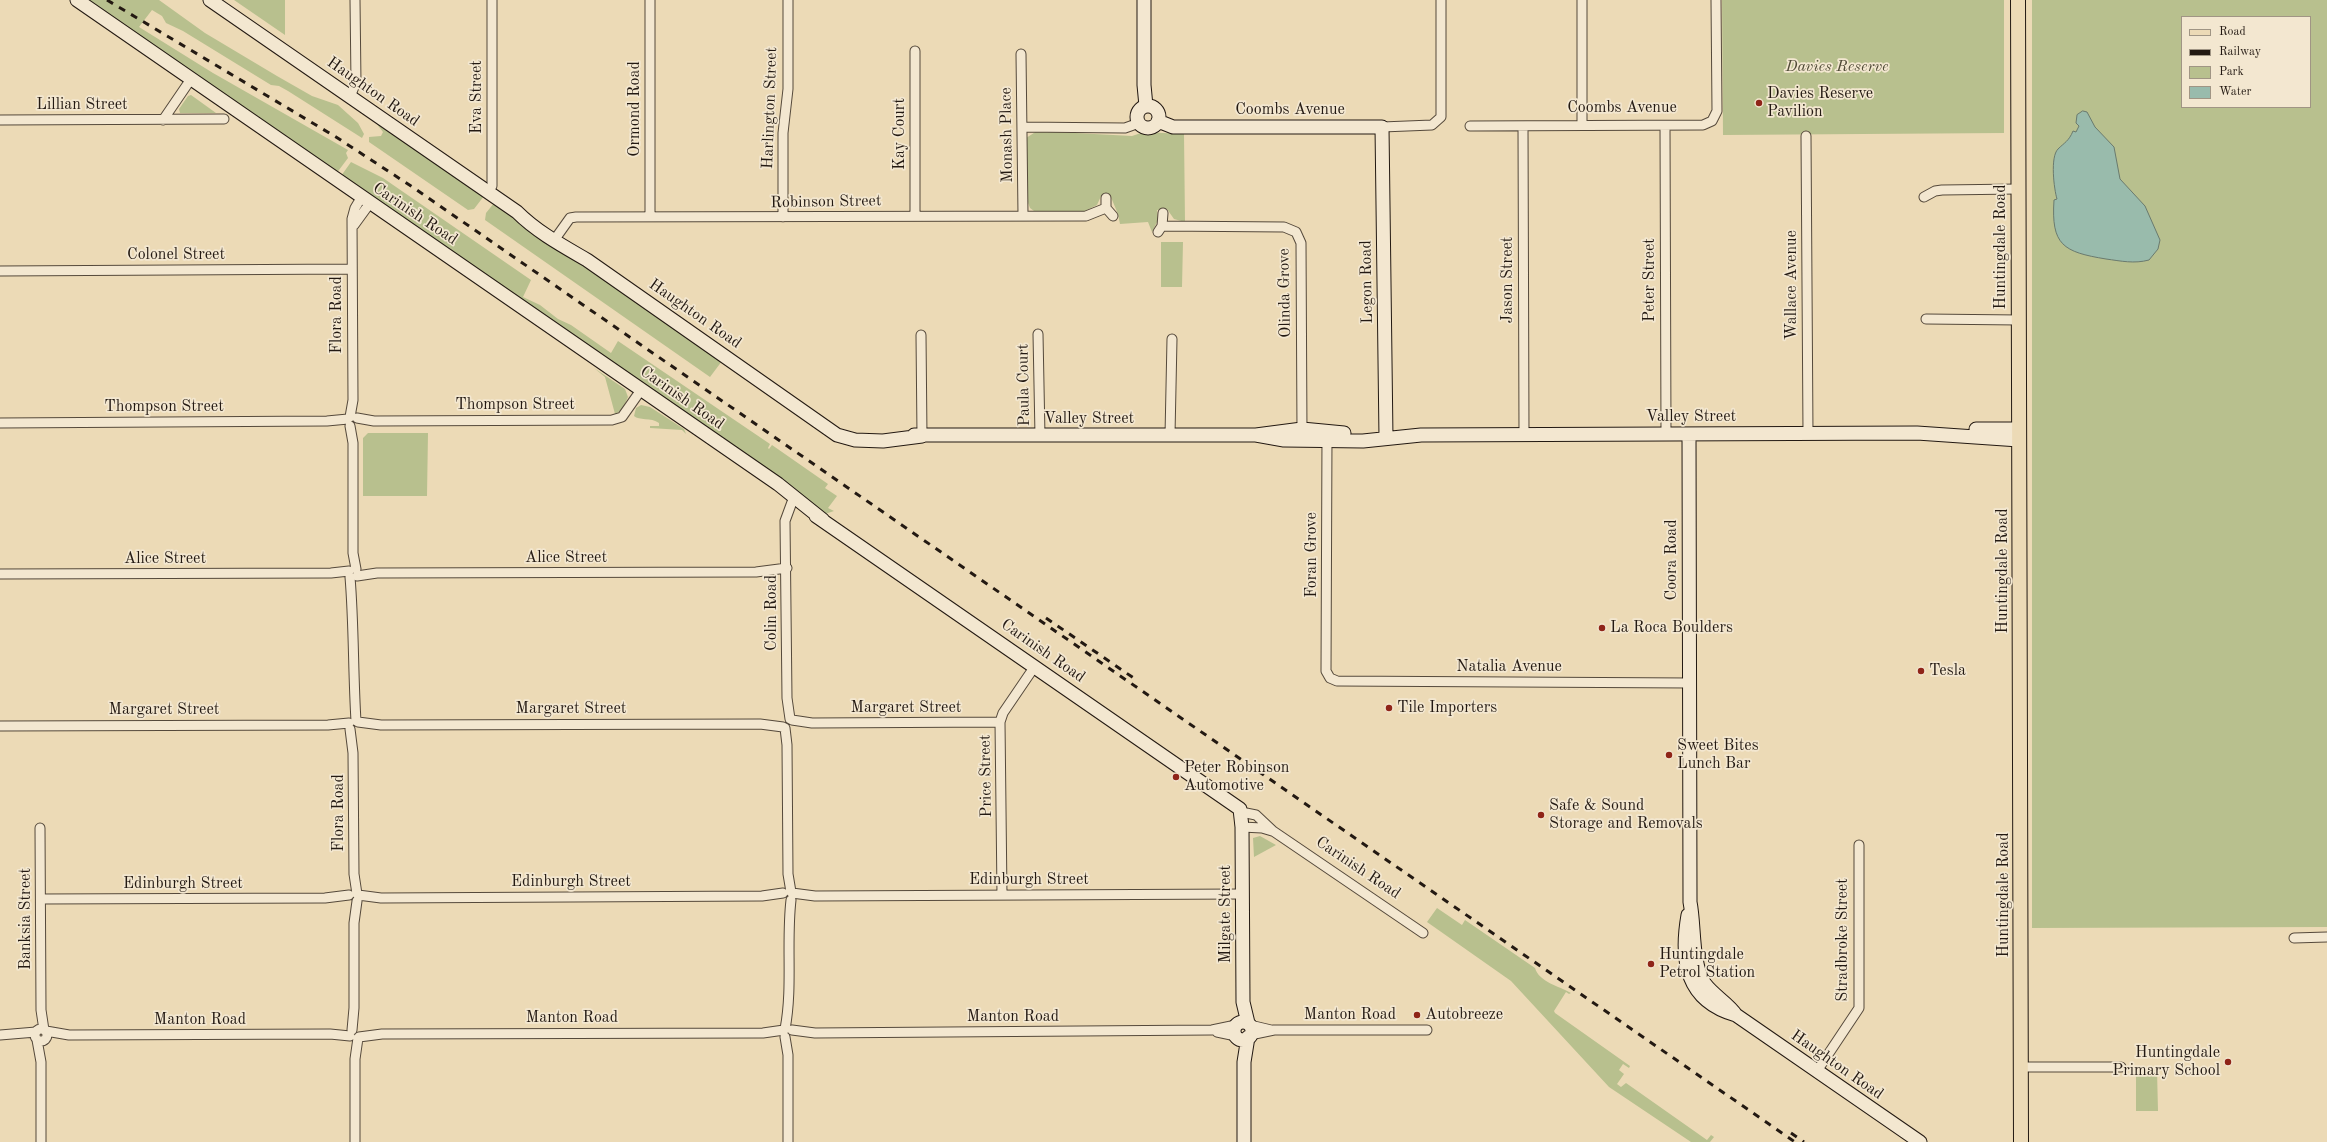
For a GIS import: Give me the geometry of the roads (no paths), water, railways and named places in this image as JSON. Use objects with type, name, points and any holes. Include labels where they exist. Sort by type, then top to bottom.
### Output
[{"type":"main road","name":"Huntingdale Road","points":[[2018,0],[2021,1142]]},
{"type":"street","name":"Carinish Road","points":[[77,0],[641,390],[823,520],[1230,801],[1241,812],[1256,815],[1273,831],[1423,933]]},
{"type":"street","name":"Haughton Road","points":[[210,0],[517,212],[528,215],[557,235],[587,260],[784,396],[849,435]]},
{"type":"street","points":[[350,97],[356,82],[355,0]]},
{"type":"street","name":"Eva Street","points":[[488,192],[492,186],[492,0]]},
{"type":"street","name":"Ormond Road","points":[[650,0],[650,217]]},
{"type":"street","name":"Harlington Street","points":[[783,217],[784,132],[788,89],[788,0]]},
{"type":"street","points":[[1144,0],[1144,85],[1146,106]]},
{"type":"street","name":"Coombs Avenue","points":[[1158,121],[1173,127],[1382,127],[1424,126],[1435,124],[1441,117],[1441,0]]},
{"type":"street","points":[[1582,0],[1582,125]]},
{"type":"street","name":"Coombs Avenue","points":[[1470,126],[1665,126],[1703,125],[1712,121],[1717,111],[1716,0]]},
{"type":"street","name":"Kay Court","points":[[915,52],[915,216]]},
{"type":"street","name":"Monash Place","points":[[1021,54],[1023,215]]},
{"type":"street","points":[[163,120],[192,79]]},
{"type":"street","points":[[1022,127],[1125,128],[1139,123],[1148,128],[1154,126],[1158,121],[1156,110],[1146,106]]},
{"type":"street","points":[[1139,123],[1138,113],[1146,106]]},
{"type":"street","name":"Lillian Street","points":[[0,120],[224,119]]},
{"type":"street","name":"Jason Street","points":[[1523,126],[1524,434]]},
{"type":"street","name":"Peter Street","points":[[1665,126],[1666,434]]},
{"type":"street","name":"Legon Road","points":[[1382,127],[1386,434]]},
{"type":"street","name":"Wallace Avenue","points":[[1806,136],[1808,433]]},
{"type":"street","points":[[1924,197],[1935,191],[1942,190],[2018,188]]},
{"type":"street","points":[[1106,198],[1106,208],[1114,216]]},
{"type":"street","name":"Flora Road","points":[[355,1142],[352,230],[366,201]]},
{"type":"street","name":"Robinson Street","points":[[557,235],[572,217],[1086,216],[1106,208]]},
{"type":"street","name":"Olinda Grove","points":[[1163,213],[1160,229],[1284,227],[1296,232],[1301,243],[1302,435]]},
{"type":"street","name":"Colonel Street","points":[[0,271],[352,269]]},
{"type":"street","points":[[1926,319],[2019,320]]},
{"type":"street","name":"Paula Court","points":[[1038,334],[1040,436]]},
{"type":"street","points":[[921,335],[922,436]]},
{"type":"street","points":[[1170,435],[1172,339]]},
{"type":"street","name":"Thompson Street","points":[[0,423],[612,420],[622,417],[641,390]]},
{"type":"street","name":"Valley Street","points":[[849,435],[1327,436],[1353,433],[1386,434],[1405,431],[1421,435],[1808,433],[1961,434],[1971,438],[2019,434]]},
{"type":"street","name":"Coora Road","points":[[1689,434],[1690,902],[1693,972]]},
{"type":"street","name":"Foran Grove","points":[[1327,436],[1326,671],[1330,678]]},
{"type":"street","name":"Colin Road","points":[[788,1142],[787,528],[798,502]]},
{"type":"street","name":"Alice Street","points":[[0,574],[787,572]]},
{"type":"street","name":"Price Street","points":[[1002,895],[1000,722],[1003,713],[1035,666]]},
{"type":"street","name":"Natalia Avenue","points":[[1330,678],[1337,681],[1689,683]]},
{"type":"street","name":"Margaret Street","points":[[0,726],[1000,722]]},
{"type":"street","points":[[1241,812],[1242,827]]},
{"type":"street","name":"Carinish Road","points":[[1242,827],[1262,828],[1273,831]]},
{"type":"street","name":"Milgate Street","points":[[1242,827],[1244,1141]]},
{"type":"street","name":"Banksia Street","points":[[40,828],[41,1142]]},
{"type":"street","name":"Stradbroke Street","points":[[1817,1071],[1859,1008],[1859,845]]},
{"type":"street","name":"Edinburgh Street","points":[[40,899],[1243,894]]},
{"type":"street","points":[[2294,938],[2327,937]]},
{"type":"street","name":"Haughton Road","points":[[1693,972],[1730,1007],[1736,1015],[1920,1142]]},
{"type":"street","name":"Manton Road","points":[[0,1035],[1427,1030]]},
{"type":"street","points":[[2020,1067],[2121,1067]]},
{"type":"water","points":[[2083,111],[2087,112],[2095,127],[2114,147],[2120,179],[2145,206],[2160,240],[2158,249],[2149,260],[2128,262],[2079,253],[2063,244],[2058,237],[2054,215],[2054,200],[2057,199],[2054,181],[2054,159],[2058,149],[2068,140],[2073,131],[2076,132],[2079,126],[2076,123],[2077,115]]},
{"type":"railway","points":[[107,0],[336,137],[411,186],[1795,1142]]},
{"type":"railway","points":[[1046,618],[1138,681]]},
{"type":"railway","points":[[1791,1133],[1804,1142]]},
{"type":"place","name":"Davies Reserve Pavilion","points":[[1759,103]]},
{"type":"place","name":"La Roca Boulders","points":[[1602,628]]},
{"type":"place","name":"Tesla","points":[[1921,671]]},
{"type":"place","name":"Tile Importers","points":[[1389,708]]},
{"type":"place","name":"Sweet Bites Lunch Bar","points":[[1669,755]]},
{"type":"place","name":"Peter Robinson Automotive","points":[[1176,777]]},
{"type":"place","name":"Safe & Sound Storage and Removals","points":[[1541,815]]},
{"type":"place","name":"Huntingdale Petrol Station","points":[[1651,964]]},
{"type":"place","name":"Autobreeze","points":[[1417,1015]]},
{"type":"place","name":"Huntingdale Primary School","points":[[2228,1062]]},
{"type":"park label","name":"Davies Reserve","points":[[1837,67]]}]
